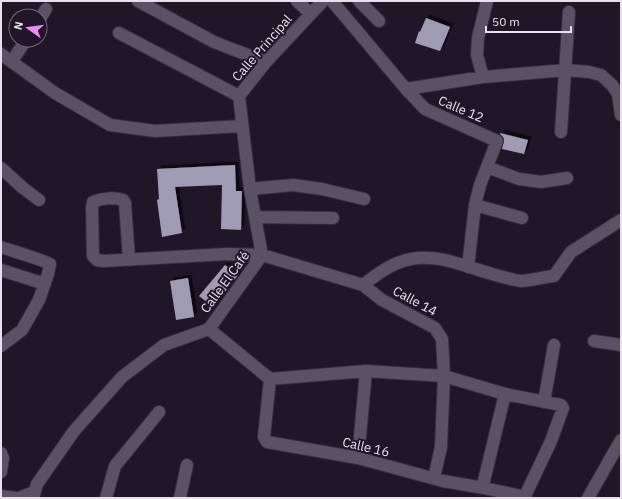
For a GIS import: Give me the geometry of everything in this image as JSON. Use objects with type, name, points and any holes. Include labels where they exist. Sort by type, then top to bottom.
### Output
[{"type":"street","points":[[138,1],[214,42],[266,62]]},
{"type":"street","points":[[297,1],[311,14]]},
{"type":"street","name":"Calle Principal","points":[[239,96],[266,62],[323,1]]},
{"type":"street","name":"Calle 12","points":[[332,1],[406,89],[425,109],[497,141],[480,185],[475,205],[468,267]]},
{"type":"street","points":[[359,1],[380,20]]},
{"type":"street","points":[[483,77],[477,55],[478,38],[487,1]]},
{"type":"street","points":[[562,132],[569,12]]},
{"type":"street","points":[[119,33],[239,96]]},
{"type":"street","points":[[12,62],[21,48]]},
{"type":"street","points":[[1,54],[55,93],[110,125],[155,131],[242,126]]},
{"type":"street","points":[[406,89],[483,77],[566,70],[589,72],[601,75],[620,94],[621,115]]},
{"type":"street","name":"Calle El Café","points":[[34,495],[37,484],[74,431],[122,377],[164,345],[209,329],[262,255],[250,189],[239,96]]},
{"type":"street","points":[[488,167],[519,179],[541,182],[567,178]]},
{"type":"street","points":[[1,168],[39,200]]},
{"type":"street","points":[[250,189],[292,185],[322,189],[364,199]]},
{"type":"street","name":"Calle 14","points":[[129,259],[125,203],[123,200],[118,198],[93,202],[93,256],[97,260],[103,261],[227,254],[262,255],[363,285],[382,300],[435,328],[442,339],[444,376],[441,447],[434,478]]},
{"type":"street","points":[[475,205],[522,218]]},
{"type":"street","points":[[255,217],[333,218]]},
{"type":"street","points":[[363,285],[380,272],[397,264],[410,259],[424,257],[442,260],[521,281],[554,276],[571,252],[621,220]]},
{"type":"street","points":[[1,247],[47,261],[50,264],[39,300],[22,330],[1,346]]},
{"type":"street","points":[[1,270],[45,284]]},
{"type":"street","points":[[209,329],[270,379],[366,371],[444,376],[505,394],[544,402],[554,345]]},
{"type":"street","points":[[594,341],[621,345]]},
{"type":"street","points":[[358,458],[366,371]]},
{"type":"street","name":"Calle 16","points":[[270,379],[264,437],[267,442],[358,458],[434,478],[521,496],[526,494],[552,441],[563,408],[561,405],[544,402]]},
{"type":"street","points":[[484,481],[505,394]]},
{"type":"street","points":[[106,498],[115,466],[159,412]]},
{"type":"street","points":[[588,498],[621,440]]},
{"type":"street","points":[[1,453],[3,458],[1,472]]},
{"type":"street","points":[[180,498],[187,465]]},
{"type":"street","points":[[1,496],[18,498],[34,495]]},
{"type":"building","points":[[426,18],[450,27],[440,51],[415,43]]},
{"type":"building","points":[[500,133],[528,140],[524,154],[502,149],[504,140]]},
{"type":"building","points":[[235,165],[236,191],[242,191],[241,230],[221,229],[222,185],[175,187],[182,233],[162,237],[157,200],[159,199],[157,169]]},
{"type":"building","points":[[225,265],[238,275],[213,307],[199,296]]},
{"type":"building","points":[[188,278],[194,317],[176,320],[170,281]]}]
